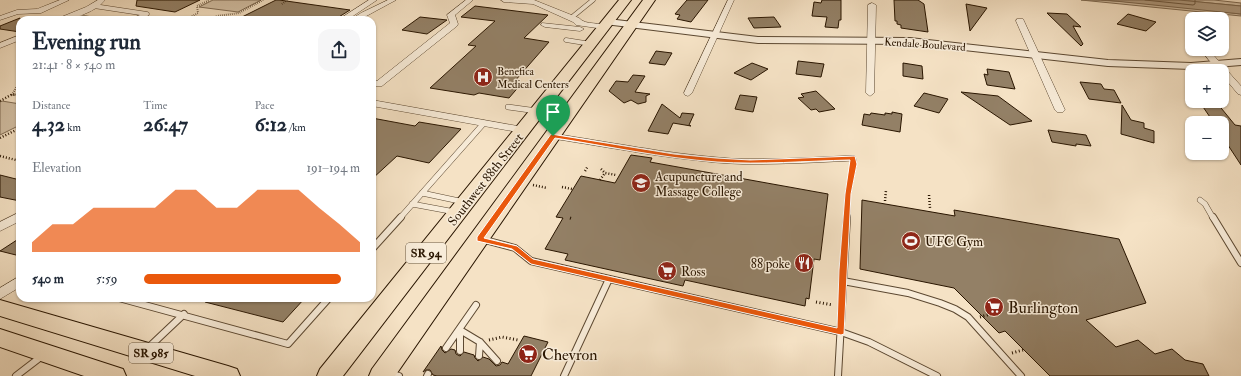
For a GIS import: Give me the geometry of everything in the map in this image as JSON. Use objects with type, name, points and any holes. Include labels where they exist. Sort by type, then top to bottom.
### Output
[{"type":"main road","name":"Southwest 88th Street","points":[[329,376],[625,0]]},
{"type":"main road","name":"SR 94","points":[[388,374],[480,239],[649,0]]},
{"type":"main road","points":[[532,119],[542,130],[553,136]]},
{"type":"main road","name":"SR 985","points":[[0,308],[228,376]]},
{"type":"main road","points":[[3,342],[45,353],[85,372],[114,376]]},
{"type":"street","points":[[0,9],[17,12],[38,11],[66,0]]},
{"type":"street","points":[[70,16],[100,3],[102,0]]},
{"type":"street","points":[[348,16],[374,0]]},
{"type":"street","points":[[360,16],[393,0]]},
{"type":"street","points":[[376,84],[379,84],[454,24],[452,15],[453,12],[470,0]]},
{"type":"street","points":[[504,0],[515,2],[524,7],[544,8],[580,23],[606,24]]},
{"type":"street","points":[[688,93],[731,0]]},
{"type":"street","points":[[870,93],[872,6]]},
{"type":"street","points":[[0,18],[17,12]]},
{"type":"street","points":[[569,28],[573,19]]},
{"type":"street","points":[[1020,21],[1060,110]]},
{"type":"street","name":"Kendale Boulevard","points":[[606,24],[781,48],[871,44],[1038,59],[1185,67]]},
{"type":"street","points":[[545,25],[580,29]]},
{"type":"street","points":[[0,46],[16,40]]},
{"type":"street","points":[[1210,56],[1216,64]]},
{"type":"street","name":"Kendale Boulevard","points":[[1038,59],[1124,72],[1185,74]]},
{"type":"street","name":"Kendale Boulevard","points":[[1229,67],[1241,62]]},
{"type":"street","name":"Kendale Boulevard","points":[[1229,71],[1241,72]]},
{"type":"street","points":[[1229,79],[1241,92]]},
{"type":"street","points":[[376,104],[484,123],[532,119]]},
{"type":"street","points":[[0,227],[16,218]]},
{"type":"street","points":[[0,294],[16,284]]},
{"type":"lane","points":[[573,19],[592,0]]},
{"type":"lane","points":[[94,6],[147,14],[142,16]]},
{"type":"lane","points":[[566,40],[591,44]]},
{"type":"lane","points":[[508,107],[532,119]]},
{"type":"lane","points":[[376,244],[484,123]]},
{"type":"lane","points":[[553,136],[678,156],[716,160],[750,162],[853,158],[854,164],[848,194],[842,281],[838,376]]},
{"type":"lane","points":[[422,193],[462,208]]},
{"type":"lane","points":[[1200,200],[1205,204],[1241,263]]},
{"type":"lane","points":[[412,204],[462,208]]},
{"type":"lane","points":[[480,239],[515,248],[531,261],[841,332],[869,342],[937,376]]},
{"type":"lane","points":[[564,376],[609,279]]},
{"type":"lane","points":[[842,281],[932,300],[958,311],[968,317],[1021,376]]},
{"type":"lane","points":[[135,302],[184,314],[288,344],[325,302]]},
{"type":"lane","points":[[446,348],[476,305]]},
{"type":"lane","points":[[144,351],[184,314]]},
{"type":"lane","points":[[460,330],[480,342],[497,361]]},
{"type":"lane","points":[[460,330],[460,351]]},
{"type":"lane","points":[[479,356],[480,342]]},
{"type":"lane","points":[[16,376],[45,353]]},
{"type":"path","points":[[192,16],[198,13],[197,6],[210,0]]},
{"type":"path","points":[[217,16],[239,13],[263,0]]},
{"type":"path","points":[[282,4],[287,0]]},
{"type":"path","points":[[12,95],[16,88]]},
{"type":"path","points":[[0,101],[16,94]]},
{"type":"path","points":[[0,138],[16,130]]},
{"type":"path","points":[[0,156],[16,160]]},
{"type":"path","points":[[585,170],[588,166]]},
{"type":"path","points":[[601,168],[605,173],[616,175]]},
{"type":"path","points":[[600,180],[605,173]]},
{"type":"path","points":[[533,185],[547,188]]},
{"type":"path","points":[[562,187],[572,188]]},
{"type":"path","points":[[886,190],[886,201]]},
{"type":"path","points":[[929,195],[930,208]]},
{"type":"path","points":[[816,302],[830,305]]},
{"type":"path","points":[[976,318],[991,314]]},
{"type":"path","points":[[502,337],[518,340]]},
{"type":"path","points":[[1011,354],[1023,350]]},
{"type":"shaded area","points":[[213,0],[261,0],[238,12],[199,7]]},
{"type":"shaded area","points":[[1081,0],[1121,1],[1223,12],[1201,12]]},
{"type":"shaded area","points":[[1179,0],[1214,0],[1241,3],[1241,6]]},
{"type":"shaded area","points":[[1229,13],[1241,14],[1241,16],[1229,15]]},
{"type":"shaded area","points":[[0,102],[16,103],[16,127],[0,135]]},
{"type":"water","points":[[1105,0],[1179,0],[1241,6],[1241,14]]},
{"type":"building","points":[[137,0],[200,0],[175,12],[136,6]]},
{"type":"building","points":[[276,0],[350,10],[340,16],[244,16]]},
{"type":"building","points":[[687,0],[708,0],[691,22],[677,19],[680,15],[675,14]]},
{"type":"building","points":[[822,0],[841,0],[841,20],[839,20],[838,28],[825,27],[827,17],[812,16],[814,2],[821,3]]},
{"type":"building","points":[[894,0],[918,0],[924,4],[928,32],[901,28],[901,25],[897,24],[897,21],[895,21]]},
{"type":"building","points":[[966,4],[987,8],[970,31]]},
{"type":"building","points":[[475,6],[548,15],[524,38],[549,42],[514,82],[521,84],[509,98],[479,93],[474,95],[430,88],[476,46],[468,45],[495,21],[461,17]]},
{"type":"building","points":[[1047,13],[1067,14],[1081,27],[1073,26],[1083,44],[1081,46]]},
{"type":"building","points":[[1128,14],[1156,22],[1146,31],[1117,24]]},
{"type":"building","points":[[420,17],[447,20],[427,34],[402,30]]},
{"type":"building","points":[[774,17],[781,27],[754,28],[748,18]]},
{"type":"building","points":[[16,20],[16,31],[0,29],[0,26]]},
{"type":"building","points":[[656,51],[672,53],[665,65],[649,63]]},
{"type":"building","points":[[798,61],[824,64],[821,77],[796,74]]},
{"type":"building","points":[[752,63],[768,69],[751,80],[734,73]]},
{"type":"building","points":[[903,63],[922,66],[923,79],[903,76]]},
{"type":"building","points":[[987,69],[1009,72],[1015,89],[987,85],[984,74],[988,75]]},
{"type":"building","points":[[633,75],[645,76],[635,92],[650,94],[646,96],[646,102],[638,104],[631,100],[624,103],[609,91],[616,81],[628,82]]},
{"type":"building","points":[[1080,82],[1101,84],[1104,89],[1114,90],[1121,103],[1089,99]]},
{"type":"building","points":[[816,91],[835,109],[819,112],[816,109],[811,110],[798,98],[804,97],[801,94]]},
{"type":"building","points":[[961,92],[998,96],[1032,121],[1010,125]]},
{"type":"building","points":[[924,93],[948,99],[939,113],[914,106]]},
{"type":"building","points":[[740,95],[757,97],[753,112],[735,109]]},
{"type":"building","points":[[662,104],[680,118],[682,113],[694,114],[689,125],[691,126],[673,123],[668,134],[648,131]]},
{"type":"building","points":[[1122,105],[1131,120],[1144,123],[1144,128],[1154,131],[1154,143],[1121,134]]},
{"type":"building","points":[[1204,108],[1221,108],[1228,116],[1209,116]]},
{"type":"building","points":[[892,112],[902,114],[900,132],[862,125],[864,114],[870,115],[871,113],[885,115],[885,113],[892,114]]},
{"type":"building","points":[[1229,118],[1235,125],[1241,126],[1241,165],[1229,147]]},
{"type":"building","points":[[376,119],[415,126],[419,122],[461,129],[429,163],[397,156],[376,175]]},
{"type":"building","points":[[1048,130],[1086,135],[1091,146],[1076,144],[1076,146],[1052,142]]},
{"type":"building","points":[[631,155],[652,158],[650,162],[828,194],[820,260],[814,259],[809,299],[806,298],[805,306],[685,280],[683,286],[565,260],[568,254],[545,249],[563,218],[556,217],[581,176],[615,183]]},
{"type":"building","points":[[0,175],[16,179],[16,200],[0,197]]},
{"type":"building","points":[[862,200],[955,216],[954,210],[1119,239],[1146,303],[1086,320],[1116,347],[1138,340],[1155,354],[1172,349],[1185,360],[1203,364],[1209,376],[1050,376],[1005,331],[999,333],[954,288],[860,269]]},
{"type":"building","points":[[16,241],[16,255],[0,251]]},
{"type":"building","points":[[205,302],[301,302],[283,322]]},
{"type":"building","points":[[524,336],[548,342],[531,376],[437,376],[433,375],[430,370],[423,372],[441,346],[445,353],[451,349],[455,350],[456,354],[460,356],[464,352],[474,355],[478,361],[483,357],[489,359],[496,366],[500,365],[502,362],[508,364]]},
{"type":"place","name":"Benefica Medical Centers","points":[[483,77]]},
{"type":"place","name":"Acupuncture and Massage College","points":[[641,183]]},
{"type":"place","name":"UFC Gym","points":[[911,241]]},
{"type":"place","name":"88 poke","points":[[804,263]]},
{"type":"place","name":"Ross","points":[[667,271]]},
{"type":"place","name":"Burlington","points":[[994,307]]},
{"type":"place","name":"Chevron","points":[[528,354]]},
{"type":"route","points":[[553,136],[674,156],[716,160],[750,162],[853,158],[854,164],[848,194],[841,332],[531,261],[515,248],[480,239],[553,136]]}]
